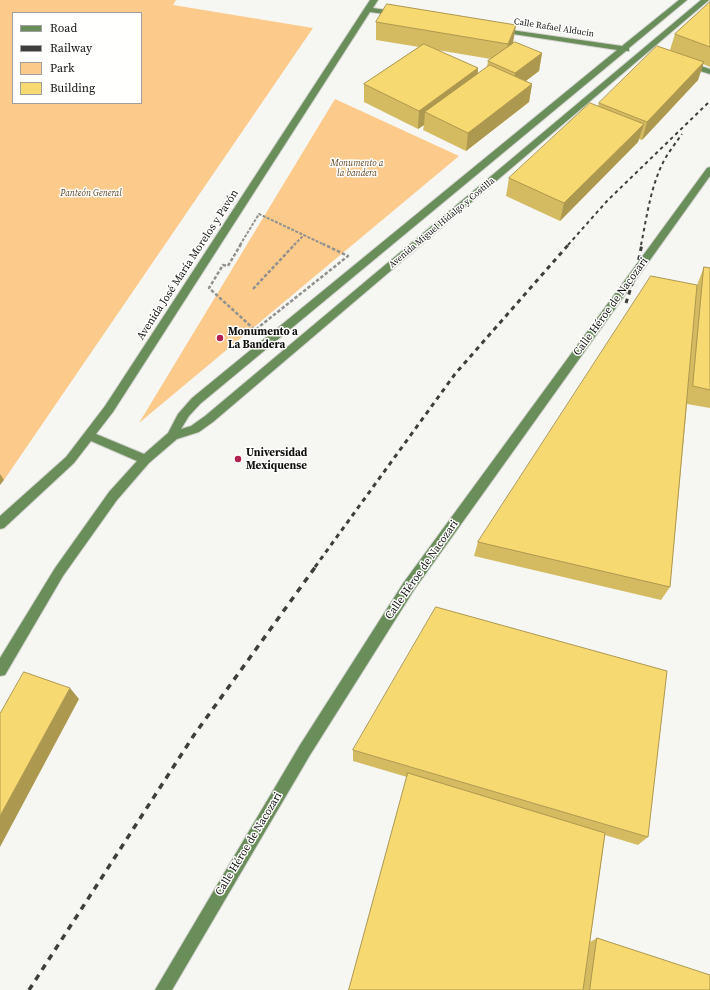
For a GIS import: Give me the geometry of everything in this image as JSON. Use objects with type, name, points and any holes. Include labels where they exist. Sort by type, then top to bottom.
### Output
[{"type":"main road","name":"Avenida José María Morelos y Pavón","points":[[0,524],[70,460],[90,436],[374,0]]},
{"type":"main road","name":"Avenida Miguel Hidalgo y Costilla","points":[[173,436],[177,423],[184,413],[196,401],[683,0]]},
{"type":"main road","name":"Avenida Miguel Hidalgo y Costilla","points":[[0,670],[59,572],[90,527],[113,496],[145,460],[173,436],[195,429],[209,419],[584,102],[646,54],[705,0]]},
{"type":"main road","points":[[368,10],[408,16]]},
{"type":"main road","name":"Calle Rafael Alducin","points":[[494,29],[646,54]]},
{"type":"main road","points":[[676,61],[710,72]]},
{"type":"main road","points":[[566,95],[584,102]]},
{"type":"main road","points":[[492,156],[511,164]]},
{"type":"main road","name":"Calle Héroe de Nacozari","points":[[163,990],[305,750],[409,586],[710,170]]},
{"type":"main road","points":[[90,436],[145,460]]},
{"type":"path","points":[[259,214],[304,235],[348,256],[255,330],[209,288],[223,265],[228,266],[259,214]]},
{"type":"path","points":[[254,289],[304,235]]},
{"type":"green space","name":"Panteón General","points":[[0,0],[176,0],[173,5],[313,28],[4,480],[0,479]]},
{"type":"green space","name":"Monumento a la bandera","points":[[335,99],[459,156],[139,423]]},
{"type":"building","points":[[710,2],[710,47],[675,34]]},
{"type":"building","points":[[387,4],[516,25],[508,44],[376,22]]},
{"type":"building","points":[[515,42],[542,53],[515,73],[488,61]]},
{"type":"building","points":[[424,44],[478,68],[419,111],[364,84]]},
{"type":"building","points":[[657,46],[704,62],[647,122],[599,103]]},
{"type":"building","points":[[490,65],[532,84],[468,133],[425,112]]},
{"type":"building","points":[[590,103],[644,124],[564,203],[509,178]]},
{"type":"building","points":[[704,267],[710,268],[710,390],[693,386]]},
{"type":"building","points":[[651,276],[697,285],[670,587],[478,542]]},
{"type":"building","points":[[436,607],[667,671],[648,837],[353,750]]},
{"type":"building","points":[[24,672],[70,688],[0,816],[0,714]]},
{"type":"building","points":[[408,773],[605,833],[583,990],[349,990]]},
{"type":"building","points":[[597,938],[710,975],[710,990],[590,990]]},
{"type":"railway","points":[[568,245],[607,201],[710,101]]},
{"type":"railway","points":[[641,245],[650,200],[661,167],[682,134]]},
{"type":"railway","points":[[315,567],[455,374],[569,244]]},
{"type":"railway","points":[[626,303],[636,272],[642,244]]},
{"type":"railway","points":[[29,990],[194,735],[316,566]]},
{"type":"place","name":"Monumento a La Bandera","points":[[220,338]]},
{"type":"place","name":"Universidad Mexiquense","points":[[238,459]]}]
